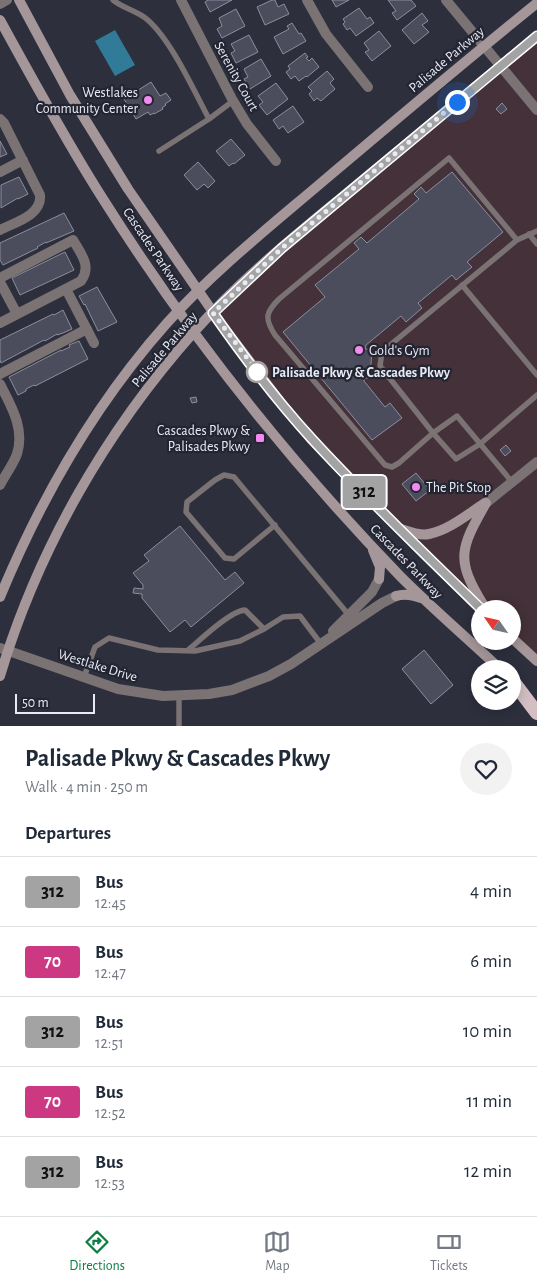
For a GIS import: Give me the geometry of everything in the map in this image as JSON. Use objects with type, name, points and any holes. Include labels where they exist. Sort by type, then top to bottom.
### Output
[{"type":"highway","points":[[521,692],[537,713]]},
{"type":"main road","name":"Cascades Parkway","points":[[19,0],[96,139],[213,313],[282,404],[306,432],[472,600]]},
{"type":"main road","name":"Palisade Parkway","points":[[0,597],[18,553],[64,466],[112,392],[142,353],[179,311],[256,238],[483,46],[537,3]]},
{"type":"main road","name":"Cascades Parkway","points":[[0,20],[62,132],[143,259],[179,311],[269,429],[335,506],[369,542],[424,599],[490,660]]},
{"type":"main road","name":"Palisade Parkway","points":[[0,676],[4,650],[43,561],[87,478],[142,396],[194,331],[282,248],[537,36]]},
{"type":"main road","points":[[398,527],[418,534],[429,534],[455,523],[486,503]]},
{"type":"main road","points":[[481,600],[466,573],[464,558],[466,544],[472,529],[486,503]]},
{"type":"main road","points":[[369,542],[380,567],[379,579]]},
{"type":"main road","points":[[396,596],[401,594],[411,595],[424,599]]},
{"type":"main road","points":[[521,646],[537,661]]},
{"type":"main road","points":[[521,687],[537,700]]},
{"type":"street","points":[[0,4],[7,0]]},
{"type":"street","name":"Serenity Court","points":[[181,0],[233,101],[247,124],[276,161]]},
{"type":"street","points":[[307,0],[326,34],[368,87]]},
{"type":"street","points":[[446,0],[537,110]]},
{"type":"street","points":[[0,119],[4,123],[23,160],[41,201],[39,207],[34,212],[0,230]]},
{"type":"street","points":[[0,172],[23,160]]},
{"type":"street","points":[[0,323],[81,281],[86,274],[86,267],[73,240],[0,280],[16,314]]},
{"type":"street","points":[[66,289],[94,343]]},
{"type":"street","points":[[0,374],[87,330]]},
{"type":"street","points":[[0,384],[16,417],[19,443],[16,455],[0,485]]},
{"type":"street","points":[[486,503],[537,462]]},
{"type":"street","name":"Westlake Drive","points":[[320,644],[372,592],[379,579]]},
{"type":"street","name":"Westlake Drive","points":[[4,650],[118,689],[163,696],[209,694],[247,685],[269,676],[291,664],[382,603],[396,596]]},
{"type":"lane","points":[[114,0],[119,5],[144,17],[164,37],[209,119]]},
{"type":"lane","points":[[159,151],[233,101]]},
{"type":"lane","points":[[512,482],[457,416],[433,433],[400,462],[392,467],[385,465],[275,335],[268,325],[267,316],[271,307],[279,299],[449,158],[517,240]]},
{"type":"lane","points":[[537,231],[517,240],[382,352],[380,366],[456,459],[480,444],[537,395]]},
{"type":"lane","points":[[529,234],[537,244]]},
{"type":"lane","points":[[462,285],[537,375]]},
{"type":"lane","points":[[275,525],[234,559],[225,558],[186,512],[187,502],[224,475],[234,477],[275,525],[348,614]]},
{"type":"lane","points":[[187,651],[239,610],[245,610],[264,629]]},
{"type":"lane","points":[[84,677],[95,646],[109,638],[158,650],[195,651],[240,641],[283,617],[300,616],[320,644]]},
{"type":"lane","points":[[179,696],[179,726]]},
{"type":"shaded area","points":[[537,36],[537,661],[521,646],[521,600],[472,600],[311,439],[213,313]]},
{"type":"water","points":[[115,30],[135,65],[115,76],[95,41]]},
{"type":"building","points":[[208,0],[232,0],[210,12],[205,2]]},
{"type":"building","points":[[275,0],[278,7],[284,4],[289,14],[265,25],[257,7]]},
{"type":"building","points":[[332,0],[349,0],[336,7]]},
{"type":"building","points":[[388,0],[411,0],[416,6],[397,20],[392,13],[396,11]]},
{"type":"building","points":[[359,8],[367,19],[370,17],[374,23],[356,36],[350,28],[347,30],[343,24],[345,22],[343,19]]},
{"type":"building","points":[[236,9],[245,26],[222,38],[217,29],[222,26],[219,18]]},
{"type":"building","points":[[422,13],[428,21],[422,25],[429,32],[414,44],[402,30]]},
{"type":"building","points":[[292,23],[306,41],[283,54],[274,37],[289,29],[287,26]]},
{"type":"building","points":[[379,31],[391,46],[372,61],[365,52],[369,50],[364,43]]},
{"type":"building","points":[[249,35],[258,52],[236,63],[231,53],[235,51],[231,44]]},
{"type":"building","points":[[305,53],[309,61],[312,58],[319,67],[299,81],[295,76],[291,79],[286,72],[290,69],[288,66]]},
{"type":"building","points":[[261,59],[271,76],[250,89],[244,79],[248,77],[244,69]]},
{"type":"building","points":[[327,71],[334,79],[330,83],[335,89],[321,101],[317,98],[314,101],[309,94],[312,91],[308,87]]},
{"type":"building","name":"Westlakes Community Center","points":[[151,82],[160,96],[166,93],[171,100],[165,104],[163,109],[154,114],[150,115],[148,112],[136,119],[124,99]]},
{"type":"building","points":[[276,83],[288,99],[267,115],[259,105],[263,102],[258,96]]},
{"type":"building","points":[[502,103],[507,109],[501,114],[496,109]]},
{"type":"building","points":[[293,106],[304,122],[288,133],[283,126],[279,129],[273,120]]},
{"type":"building","points":[[231,139],[245,155],[229,166],[216,151]]},
{"type":"building","points":[[0,141],[7,154],[0,157]]},
{"type":"building","points":[[198,162],[215,181],[208,188],[204,184],[197,190],[184,175]]},
{"type":"building","points":[[452,172],[503,232],[467,262],[472,267],[456,280],[452,275],[418,303],[422,308],[406,322],[401,316],[366,345],[365,349],[372,349],[370,378],[364,378],[364,381],[385,407],[390,403],[402,418],[372,440],[283,332],[325,297],[315,285],[359,249],[354,243],[361,237],[367,243],[419,199],[414,194],[421,187],[426,193]]},
{"type":"building","points":[[19,177],[28,194],[1,208],[1,185]]},
{"type":"building","points":[[64,213],[74,231],[46,242],[38,248],[3,265],[0,260],[0,243]]},
{"type":"building","points":[[65,252],[74,270],[20,295],[12,278]]},
{"type":"building","points":[[97,287],[117,322],[98,331],[79,296]]},
{"type":"building","points":[[63,310],[72,329],[44,340],[1,363],[0,340]]},
{"type":"building","points":[[79,341],[88,359],[26,389],[26,391],[18,395],[9,377]]},
{"type":"building","points":[[196,397],[197,402],[192,403],[190,398]]},
{"type":"building","points":[[506,445],[511,451],[505,456],[500,450]]},
{"type":"building","name":"The Pit Stop","points":[[416,473],[430,490],[416,501],[402,484]]},
{"type":"building","points":[[180,526],[225,580],[235,572],[244,583],[191,627],[185,620],[170,632],[142,598],[142,594],[133,593],[134,588],[143,589],[143,585],[133,573],[149,561],[144,555]]},
{"type":"building","points":[[424,650],[453,685],[431,704],[402,669]]},
{"type":"bus line","name":"312","points":[[472,600],[312,439],[282,404],[213,313],[282,248],[537,36]]},
{"type":"place","name":"Westlakes Community Center","points":[[148,100]]},
{"type":"place","name":"Gold's Gym","points":[[359,350]]},
{"type":"place","name":"Palisade Pkwy & Cascades Pkwy","points":[[257,372]]},
{"type":"place","name":"Cascades Pkwy & Palisades Pkwy","points":[[260,438]]},
{"type":"place","name":"The Pit Stop","points":[[416,487]]},
{"type":"route","points":[[257,372],[260,375],[213,313],[282,248],[457,102]]}]
